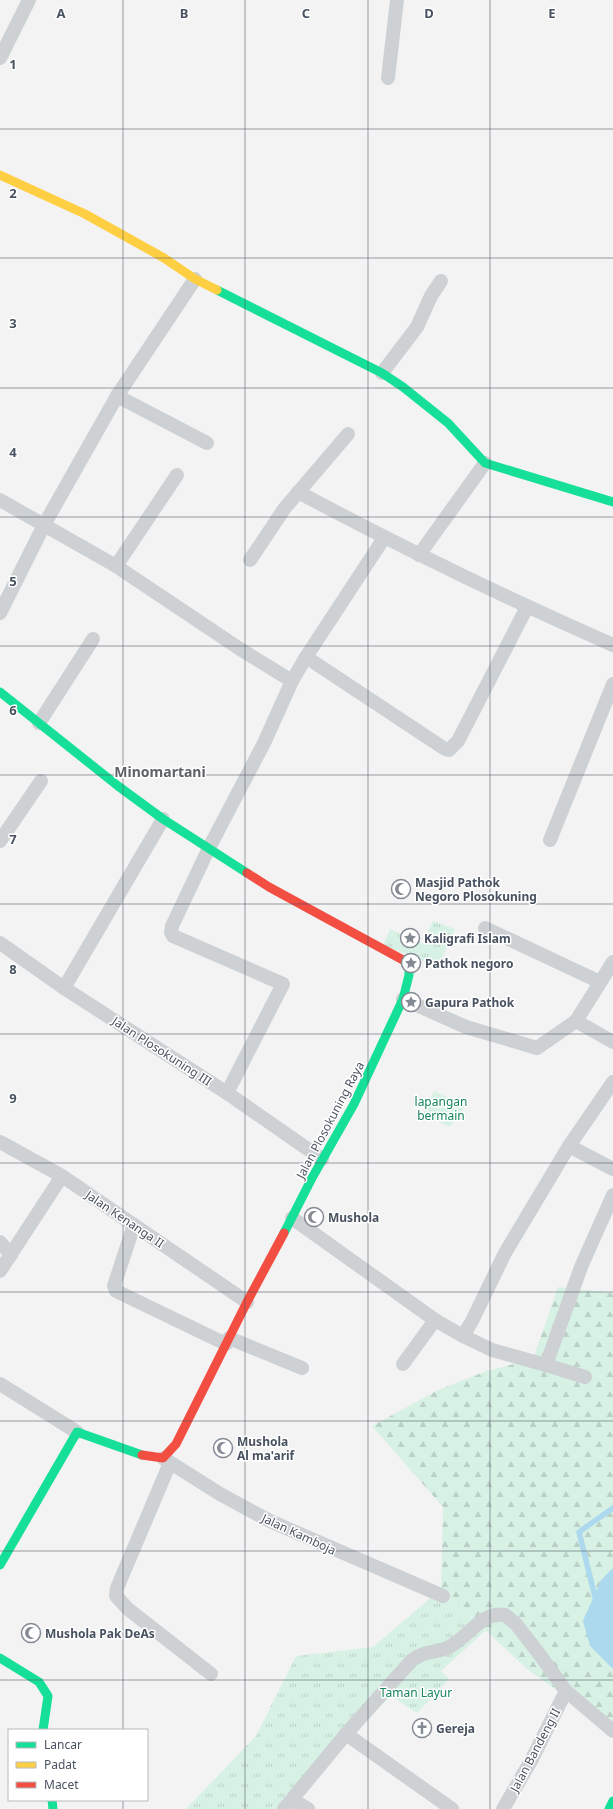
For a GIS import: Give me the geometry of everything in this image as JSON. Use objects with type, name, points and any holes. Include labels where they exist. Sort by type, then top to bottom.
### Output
[{"type":"street","points":[[388,78],[398,0]]},
{"type":"street","points":[[0,58],[28,1]]},
{"type":"street","points":[[0,175],[86,214],[164,258],[195,279],[382,373],[403,387],[448,423],[485,463],[613,502]]},
{"type":"street","points":[[0,613],[44,525],[117,396],[195,279]]},
{"type":"street","points":[[382,373],[417,327],[431,296],[441,281]]},
{"type":"street","points":[[117,396],[207,443]]},
{"type":"street","points":[[250,560],[268,531],[298,492],[348,434]]},
{"type":"street","points":[[418,555],[485,463]]},
{"type":"street","points":[[116,566],[177,474]]},
{"type":"street","points":[[298,492],[418,555],[527,607],[613,645]]},
{"type":"street","points":[[0,500],[116,566],[240,649],[292,681]]},
{"type":"street","points":[[227,1093],[283,984],[174,936],[171,932],[172,926],[209,848],[264,743],[292,681],[306,657],[384,538]]},
{"type":"street","points":[[306,657],[445,749],[450,750],[458,741],[527,607]]},
{"type":"street","points":[[39,723],[93,639]]},
{"type":"street","points":[[550,840],[613,684]]},
{"type":"street","name":"Jalan Plosokuning Raya","points":[[0,692],[118,786],[163,819],[269,887],[401,958],[408,966],[409,971],[403,999],[354,1104],[322,1159],[247,1302],[176,1444],[166,1460]]},
{"type":"street","points":[[0,841],[41,781]]},
{"type":"street","points":[[64,988],[163,819]]},
{"type":"street","points":[[403,999],[466,1027],[537,1048],[576,1021],[608,973],[486,928]]},
{"type":"street","name":"Jalan Plosokuning III","points":[[0,943],[64,988],[227,1093],[322,1159]]},
{"type":"street","points":[[576,1021],[613,1042]]},
{"type":"street","points":[[463,1336],[505,1253],[569,1146],[613,1082]]},
{"type":"street","name":"Jalan Kenanga II","points":[[0,1142],[62,1176],[247,1302]]},
{"type":"street","points":[[569,1146],[613,1169]]},
{"type":"street","points":[[0,1271],[62,1176]]},
{"type":"street","points":[[546,1364],[581,1267],[613,1195]]},
{"type":"street","points":[[292,1218],[435,1320],[463,1336],[492,1350],[546,1364],[585,1377]]},
{"type":"street","points":[[134,1225],[114,1286],[116,1290],[228,1341],[302,1368]]},
{"type":"street","points":[[0,1242],[11,1255]]},
{"type":"street","points":[[403,1364],[435,1320]]},
{"type":"street","points":[[0,1384],[77,1432],[147,1457],[166,1460],[117,1588],[116,1596],[128,1609],[211,1674]]},
{"type":"street","points":[[0,1564],[77,1432]]},
{"type":"street","name":"Jalan Kamboja","points":[[166,1460],[220,1494],[270,1521],[443,1596]]},
{"type":"street","points":[[308,1809],[288,1804],[346,1734],[412,1660],[420,1654],[447,1648],[484,1619],[493,1615],[505,1615],[516,1624],[540,1654],[566,1691],[613,1731]]},
{"type":"street","points":[[0,1658],[39,1682],[48,1696],[43,1729]]},
{"type":"street","name":"Jalan Bandeng II","points":[[503,1809],[532,1759],[566,1691]]},
{"type":"street","points":[[346,1734],[452,1809]]},
{"type":"street","points":[[609,1809],[613,1801]]},
{"type":"green space","points":[[433,921],[455,929],[438,967],[383,945],[390,929],[423,944]]},
{"type":"green space","name":"lapangan bermain","points":[[434,1091],[465,1106],[450,1127],[423,1114]]},
{"type":"green space","points":[[558,1287],[613,1293],[613,1731],[527,1669],[441,1589],[443,1507],[372,1426],[438,1390],[487,1371],[533,1359]]},
{"type":"green space","name":"Taman Layur","points":[[441,1589],[485,1631],[441,1671],[449,1679],[417,1713],[391,1696],[348,1737],[288,1809],[186,1809],[256,1736],[296,1656],[373,1647]]},
{"type":"water","points":[[613,1568],[613,1669],[590,1646],[583,1621],[601,1580]]},
{"type":"waterway","points":[[596,1601],[579,1532],[613,1508]]},
{"type":"traffic: fast","points":[[217,290],[382,373],[403,387],[448,423],[485,463],[613,502]]},
{"type":"traffic: fast","points":[[0,692],[118,786],[163,819],[247,873]]},
{"type":"traffic: fast","points":[[284,1233],[312,1178],[354,1104],[403,999],[409,975],[409,966],[403,960]]},
{"type":"traffic: fast","points":[[0,1565],[77,1432],[142,1455]]},
{"type":"traffic: fast","points":[[0,1658],[39,1682],[48,1696],[43,1729]]},
{"type":"traffic: fast","points":[[52,1801],[53,1809]]},
{"type":"traffic: fast","points":[[609,1809],[613,1801]]},
{"type":"traffic: slow","points":[[0,175],[85,214],[164,258],[195,279],[217,290]]},
{"type":"traffic: jam","points":[[247,873],[269,887],[403,960]]},
{"type":"traffic: jam","points":[[142,1455],[163,1458],[176,1444],[247,1302],[284,1233]]},
{"type":"place","name":"Masjid Pathok Negoro Plosokuning","points":[[401,889]]},
{"type":"place","name":"Kaligrafi Islam","points":[[410,938]]},
{"type":"place","name":"Pathok negoro","points":[[411,963]]},
{"type":"place","name":"Gapura Pathok","points":[[411,1002]]},
{"type":"place","name":"Mushola","points":[[314,1217]]},
{"type":"place","name":"Mushola Al ma'arif","points":[[223,1448]]},
{"type":"place","name":"Mushola Pak DeAs","points":[[31,1633]]},
{"type":"place","name":"Gereja","points":[[422,1728]]},
{"type":"district","name":"Minomartani","points":[[160,771]]}]
